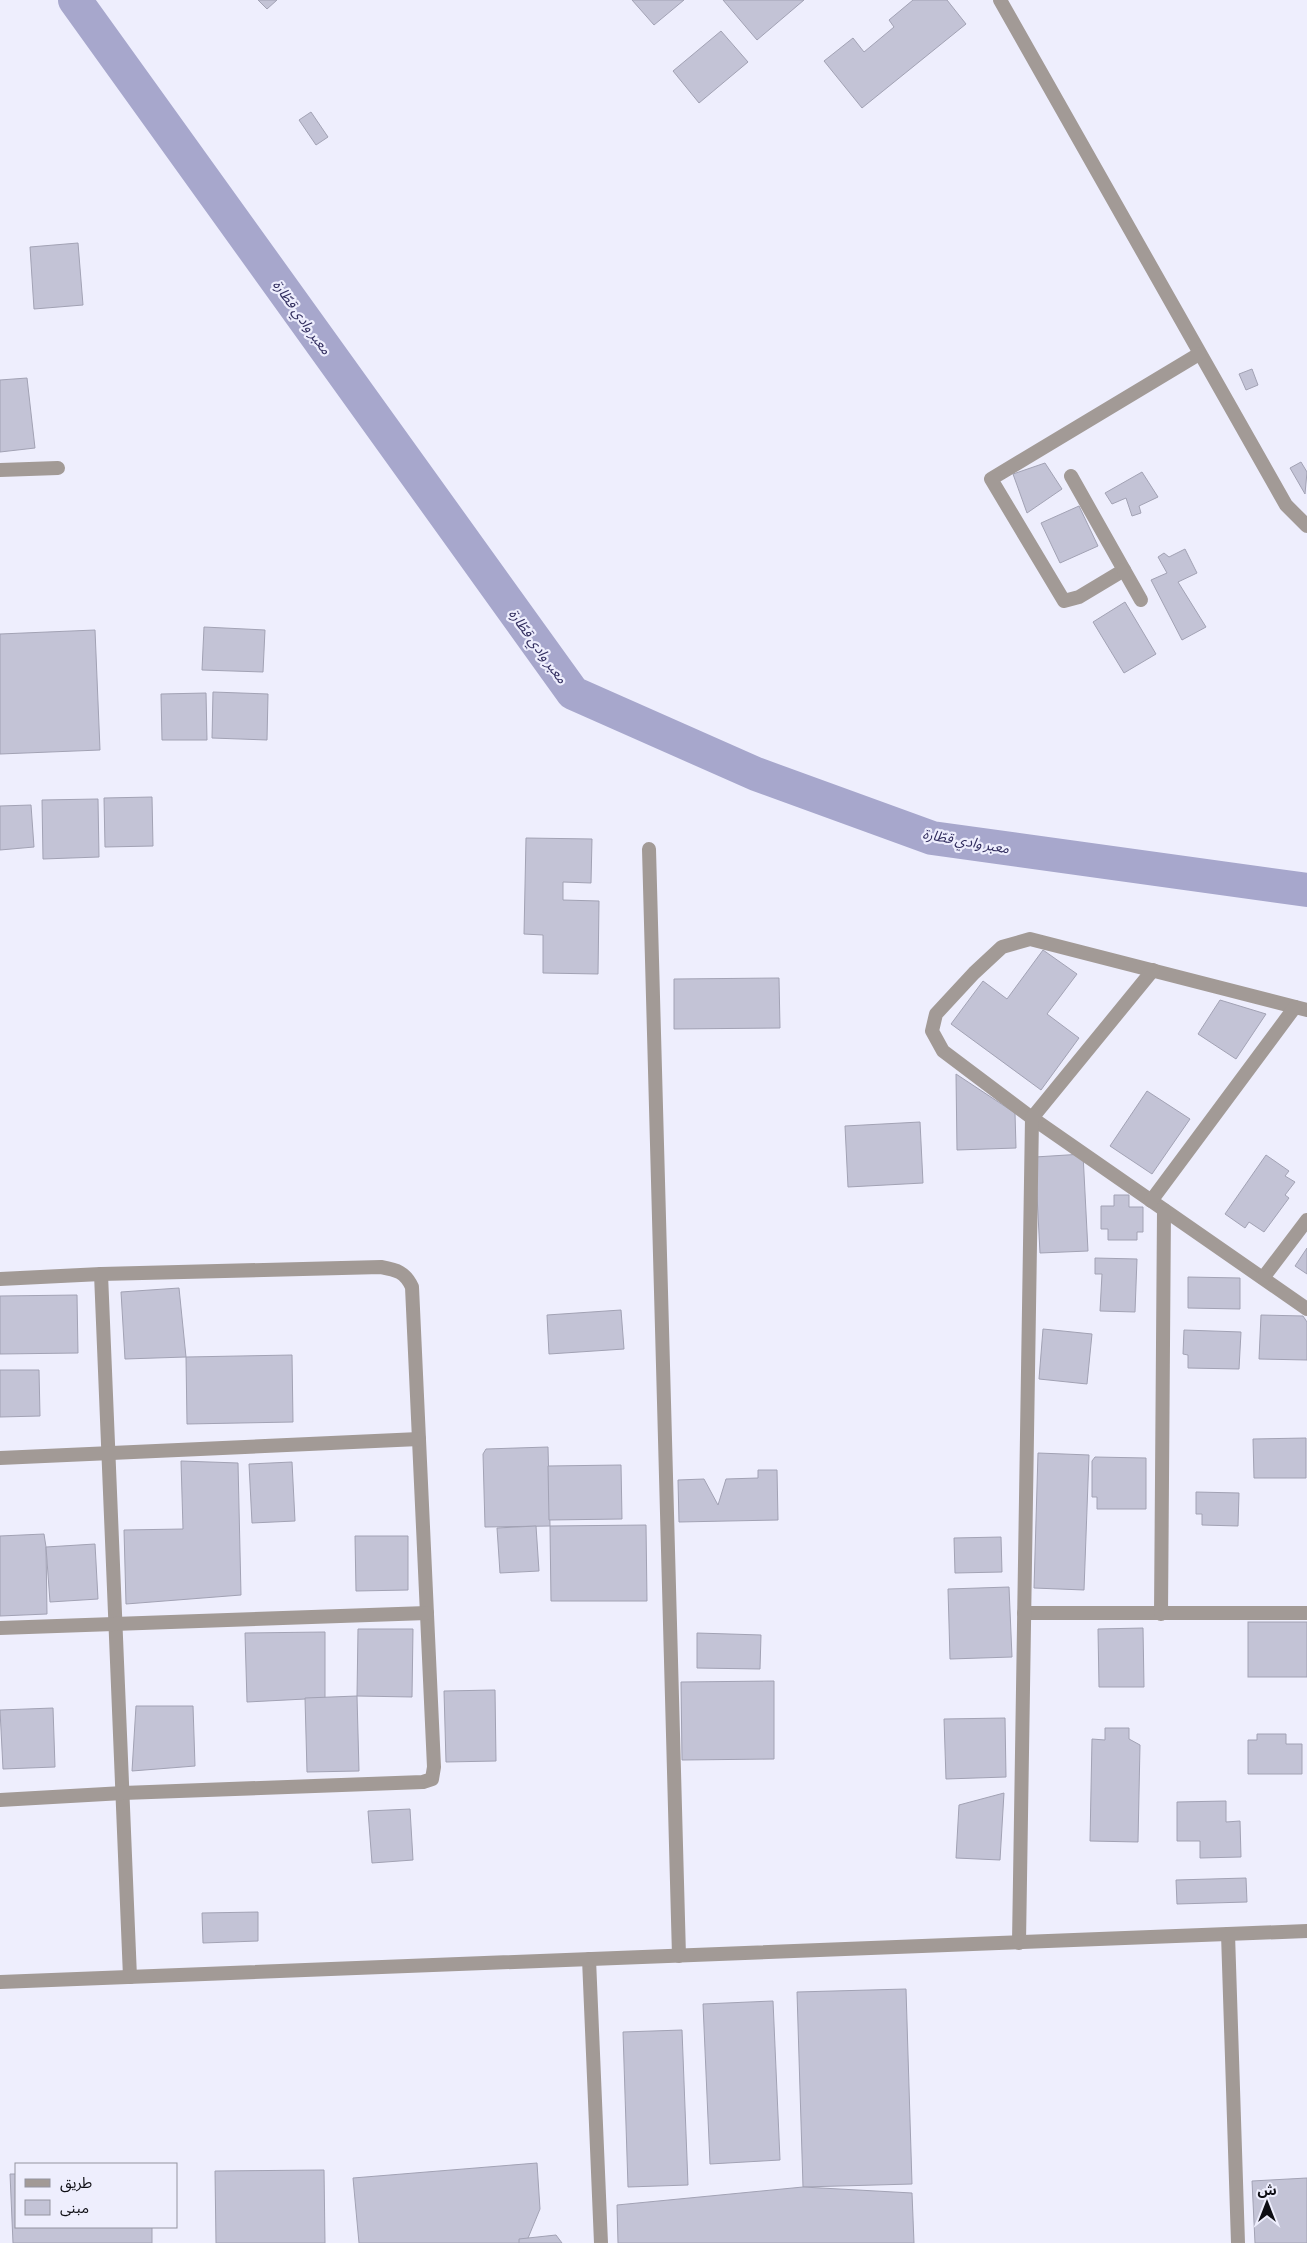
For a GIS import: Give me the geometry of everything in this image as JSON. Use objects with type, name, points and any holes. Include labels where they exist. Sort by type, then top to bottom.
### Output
[{"type":"street","points":[[1000,0],[1286,505],[1307,526]]},
{"type":"street","points":[[1124,570],[1079,597],[1064,601],[991,479],[1199,354]]},
{"type":"street","points":[[0,470],[58,468]]},
{"type":"street","points":[[1071,476],[1141,600]]},
{"type":"street","points":[[649,849],[679,1956]]},
{"type":"street","points":[[1151,1201],[1301,1009],[1030,939],[1002,947],[974,973],[936,1014],[932,1031],[943,1051],[1032,1118],[1151,1201],[1263,1278],[1307,1309]]},
{"type":"street","points":[[1019,1943],[1032,1118],[1153,970]]},
{"type":"street","points":[[1161,1614],[1164,1210]]},
{"type":"street","points":[[1263,1278],[1307,1220]]},
{"type":"street","points":[[0,1279],[101,1274],[381,1268],[397,1270],[407,1276],[412,1287],[434,1767],[432,1780],[423,1782],[123,1793],[0,1800]]},
{"type":"street","points":[[101,1274],[130,1977]]},
{"type":"street","points":[[0,1458],[419,1439]]},
{"type":"street","points":[[0,1628],[427,1613]]},
{"type":"street","points":[[1024,1613],[1307,1613]]},
{"type":"street","points":[[0,1982],[1307,1931]]},
{"type":"street","points":[[1228,1934],[1238,2243]]},
{"type":"street","points":[[589,1959],[601,2243]]},
{"type":"building","points":[[258,0],[277,0],[267,9]]},
{"type":"building","points":[[632,0],[684,0],[654,25]]},
{"type":"building","points":[[723,0],[804,0],[757,40]]},
{"type":"building","points":[[913,0],[947,0],[966,24],[862,108],[824,61],[853,38],[864,52],[894,27],[889,20]]},
{"type":"building","points":[[721,31],[748,62],[699,103],[673,71]]},
{"type":"building","points":[[311,112],[328,137],[316,145],[299,120]]},
{"type":"building","points":[[78,243],[83,305],[34,309],[30,247]]},
{"type":"building","points":[[1252,369],[1258,385],[1246,390],[1239,374]]},
{"type":"building","points":[[27,378],[35,448],[0,452],[0,380]]},
{"type":"building","points":[[1301,462],[1307,472],[1305,494],[1290,468]]},
{"type":"building","points":[[1045,463],[1062,489],[1027,513],[1013,474]]},
{"type":"building","points":[[1142,472],[1158,497],[1139,506],[1141,513],[1132,516],[1126,498],[1112,504],[1105,493]]},
{"type":"building","points":[[1079,506],[1098,546],[1060,563],[1041,523]]},
{"type":"building","points":[[1185,549],[1197,573],[1178,582],[1206,627],[1182,640],[1151,580],[1167,573],[1158,557],[1164,553],[1169,557]]},
{"type":"building","points":[[1125,602],[1156,654],[1124,673],[1093,622]]},
{"type":"building","points":[[204,627],[265,630],[263,672],[202,670]]},
{"type":"building","points":[[95,630],[100,750],[0,754],[0,634]]},
{"type":"building","points":[[213,692],[268,694],[267,740],[212,738]]},
{"type":"building","points":[[206,693],[207,740],[162,740],[161,694]]},
{"type":"building","points":[[152,797],[153,846],[105,847],[104,798]]},
{"type":"building","points":[[98,799],[99,857],[43,859],[42,800]]},
{"type":"building","points":[[31,805],[34,847],[0,850],[0,806]]},
{"type":"building","points":[[526,838],[592,839],[591,883],[563,882],[563,900],[599,901],[598,974],[543,973],[543,935],[524,934]]},
{"type":"building","points":[[1043,950],[1077,974],[1047,1014],[1079,1038],[1041,1090],[951,1024],[983,981],[1007,999]]},
{"type":"building","points":[[779,978],[780,1028],[674,1029],[674,979]]},
{"type":"building","points":[[1220,1000],[1266,1014],[1236,1059],[1198,1034]]},
{"type":"building","points":[[956,1074],[1015,1113],[1016,1148],[957,1150]]},
{"type":"building","points":[[1147,1091],[1190,1119],[1152,1174],[1110,1146]]},
{"type":"building","points":[[920,1122],[923,1183],[848,1187],[845,1126]]},
{"type":"building","points":[[1083,1154],[1088,1251],[1040,1253],[1035,1157]]},
{"type":"building","points":[[1266,1155],[1289,1171],[1285,1176],[1295,1182],[1285,1195],[1289,1198],[1264,1232],[1249,1222],[1245,1228],[1225,1214]]},
{"type":"building","points":[[1114,1195],[1129,1195],[1129,1207],[1143,1207],[1143,1232],[1137,1232],[1137,1240],[1108,1240],[1108,1229],[1101,1229],[1101,1206],[1114,1206]]},
{"type":"building","points":[[1307,1248],[1307,1274],[1295,1266]]},
{"type":"building","points":[[1095,1258],[1137,1259],[1135,1312],[1100,1311],[1102,1274],[1095,1274]]},
{"type":"building","points":[[1188,1277],[1240,1278],[1240,1309],[1188,1308]]},
{"type":"building","points":[[179,1288],[186,1357],[125,1359],[121,1292]]},
{"type":"building","points":[[77,1295],[78,1353],[0,1354],[0,1296]]},
{"type":"building","points":[[621,1310],[624,1349],[549,1354],[547,1315]]},
{"type":"building","points":[[1261,1315],[1303,1316],[1307,1322],[1307,1360],[1259,1359]]},
{"type":"building","points":[[1043,1329],[1092,1334],[1087,1384],[1039,1379]]},
{"type":"building","points":[[1184,1330],[1241,1332],[1239,1369],[1188,1368],[1188,1355],[1183,1354]]},
{"type":"building","points":[[292,1355],[293,1422],[187,1424],[186,1357]]},
{"type":"building","points":[[0,1370],[39,1370],[40,1416],[0,1417]]},
{"type":"building","points":[[1306,1438],[1306,1478],[1254,1478],[1253,1439]]},
{"type":"building","points":[[548,1447],[550,1526],[485,1527],[483,1454],[486,1449]]},
{"type":"building","points":[[1038,1453],[1089,1455],[1084,1590],[1034,1588]]},
{"type":"building","points":[[1095,1457],[1146,1458],[1146,1509],[1097,1509],[1097,1497],[1092,1497],[1092,1461]]},
{"type":"building","points":[[181,1461],[238,1463],[241,1595],[126,1604],[124,1530],[183,1529]]},
{"type":"building","points":[[292,1462],[295,1521],[252,1523],[249,1464]]},
{"type":"building","points":[[621,1465],[622,1519],[549,1520],[548,1466]]},
{"type":"building","points":[[758,1470],[777,1470],[778,1520],[679,1522],[678,1480],[704,1479],[718,1505],[726,1479],[758,1478]]},
{"type":"building","points":[[1196,1492],[1239,1493],[1238,1526],[1202,1525],[1202,1514],[1196,1514]]},
{"type":"building","points":[[646,1525],[647,1601],[551,1601],[550,1526]]},
{"type":"building","points":[[536,1526],[539,1571],[500,1573],[497,1528]]},
{"type":"building","points":[[44,1534],[46,1547],[47,1614],[0,1616],[0,1536]]},
{"type":"building","points":[[355,1536],[408,1536],[408,1590],[356,1591]]},
{"type":"building","points":[[1001,1537],[1002,1572],[955,1573],[954,1538]]},
{"type":"building","points":[[95,1544],[98,1599],[50,1602],[46,1547]]},
{"type":"building","points":[[1009,1587],[1012,1657],[950,1659],[948,1589]]},
{"type":"building","points":[[1248,1622],[1307,1622],[1307,1677],[1248,1677]]},
{"type":"building","points":[[1143,1628],[1144,1687],[1099,1687],[1098,1629]]},
{"type":"building","points":[[358,1629],[413,1629],[412,1697],[357,1696]]},
{"type":"building","points":[[325,1632],[325,1698],[247,1702],[245,1633]]},
{"type":"building","points":[[697,1633],[761,1635],[760,1669],[697,1668]]},
{"type":"building","points":[[774,1681],[774,1759],[682,1760],[681,1682]]},
{"type":"building","points":[[495,1690],[496,1761],[446,1762],[444,1691]]},
{"type":"building","points":[[357,1696],[359,1771],[307,1772],[305,1698]]},
{"type":"building","points":[[136,1706],[193,1706],[195,1766],[132,1771]]},
{"type":"building","points":[[53,1708],[55,1767],[3,1769],[0,1710]]},
{"type":"building","points":[[1005,1718],[1006,1777],[946,1779],[944,1719]]},
{"type":"building","points":[[1105,1728],[1129,1728],[1129,1739],[1140,1745],[1138,1842],[1090,1841],[1092,1739],[1105,1740]]},
{"type":"building","points":[[1257,1734],[1286,1734],[1286,1744],[1302,1744],[1302,1774],[1248,1774],[1248,1740],[1257,1740]]},
{"type":"building","points":[[1004,1793],[1000,1860],[956,1858],[959,1805]]},
{"type":"building","points":[[1226,1801],[1226,1822],[1240,1821],[1241,1857],[1200,1858],[1200,1841],[1177,1841],[1177,1802]]},
{"type":"building","points":[[410,1809],[413,1860],[372,1863],[368,1811]]},
{"type":"building","points":[[1246,1878],[1247,1902],[1177,1904],[1176,1880]]},
{"type":"building","points":[[258,1912],[258,1941],[203,1943],[202,1913]]},
{"type":"building","points":[[906,1989],[912,2184],[803,2187],[797,1992]]},
{"type":"building","points":[[773,2001],[780,2160],[710,2164],[703,2004]]},
{"type":"building","points":[[682,2030],[688,2185],[628,2187],[623,2032]]},
{"type":"building","points":[[537,2163],[540,2209],[526,2243],[359,2243],[353,2178]]},
{"type":"building","points":[[324,2170],[325,2243],[216,2243],[215,2171]]},
{"type":"building","points":[[10,2174],[15,2174],[15,2228],[152,2228],[152,2243],[13,2243]]},
{"type":"building","points":[[1307,2178],[1307,2243],[1255,2243],[1252,2181]]},
{"type":"building","points":[[803,2187],[912,2193],[914,2243],[618,2243],[617,2205]]},
{"type":"building","points":[[556,2235],[562,2243],[519,2243],[519,2239]]},
{"type":"waterway","name":"معبر وادي قطّارة","points":[[75,0],[573,693],[756,774],[932,838],[1307,890]]}]
